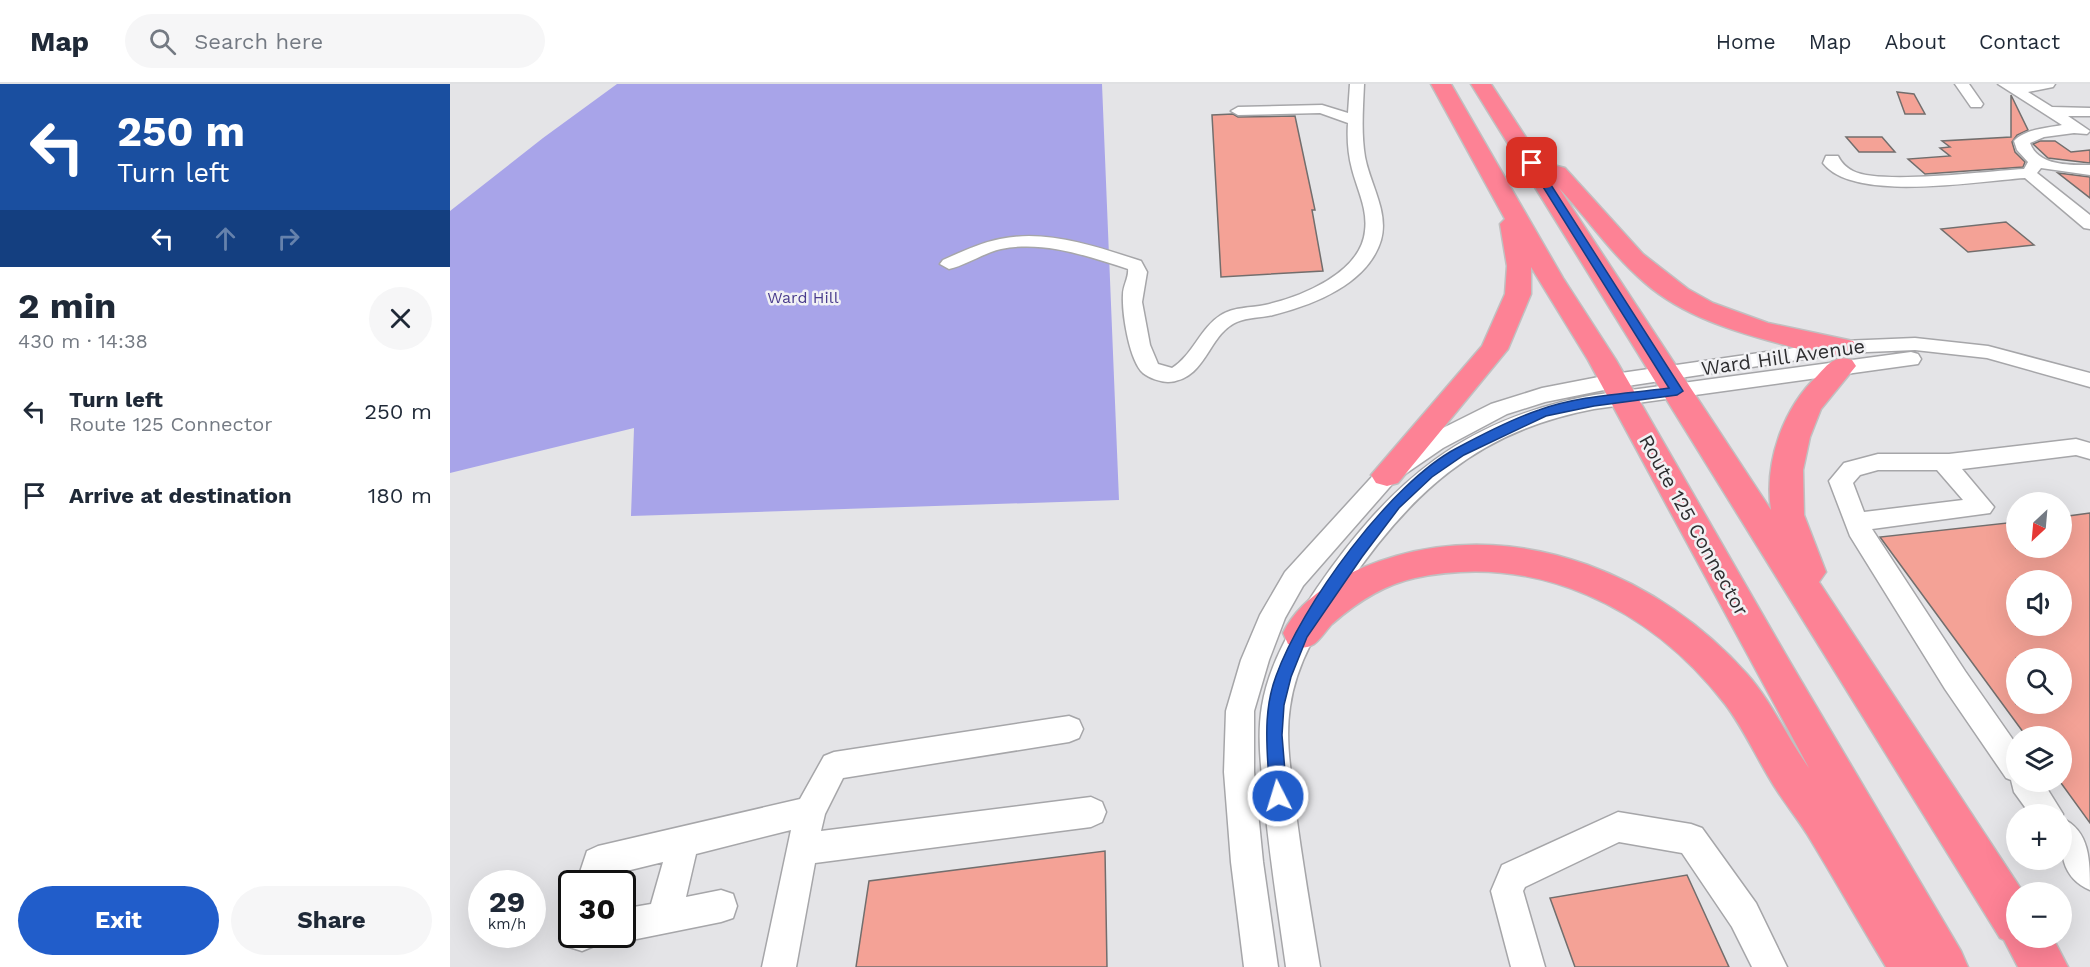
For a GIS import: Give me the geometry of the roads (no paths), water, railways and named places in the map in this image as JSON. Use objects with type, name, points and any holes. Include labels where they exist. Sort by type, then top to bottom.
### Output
[{"type":"highway","name":"Route 125 Connector","points":[[1441,84],[1508,205],[1619,390],[1777,674],[1945,967]]},
{"type":"highway","points":[[1481,84],[2006,906]]},
{"type":"highway","points":[[1510,128],[1578,194],[1634,260],[1684,297],[1736,322],[1805,342],[1843,356],[1803,414],[1791,448],[1786,502],[1823,620]]},
{"type":"highway","points":[[1387,475],[1487,358],[1503,330],[1518,294],[1519,277],[1508,205]]},
{"type":"highway","points":[[1301,633],[1320,610],[1349,589],[1401,567],[1428,561],[1489,557],[1529,560],[1580,575],[1604,586],[1666,622],[1697,647],[1734,686],[1827,827],[1912,967]]},
{"type":"highway","points":[[2032,948],[2044,967]]},
{"type":"street","points":[[949,264],[991,247],[1024,243],[1076,248],[1135,265],[1138,276],[1132,291],[1132,304],[1144,361],[1151,369],[1159,372],[1180,372],[1196,360],[1225,320],[1235,315],[1264,311],[1318,293],[1340,279],[1361,260],[1372,244],[1376,228],[1357,158],[1355,120],[1357,84]]},
{"type":"street","points":[[1962,84],[1976,104]]},
{"type":"street","points":[[2009,87],[2048,84]]},
{"type":"street","points":[[2009,87],[2083,132]]},
{"type":"street","points":[[1238,111],[1322,109],[1355,120]]},
{"type":"street","points":[[2049,111],[2090,112]]},
{"type":"street","points":[[2083,132],[2041,133],[2022,141],[2036,167],[2033,178],[2090,224]]},
{"type":"street","points":[[1832,159],[1831,163],[1849,176],[1886,183],[2036,167],[2090,170]]},
{"type":"street","name":"Ward Hill Avenue","points":[[1262,967],[1239,772],[1240,711],[1255,660],[1266,633],[1294,579],[1387,475],[1435,442],[1499,409],[1542,395],[1619,390],[1915,344],[1988,352],[2090,380]]},
{"type":"street","name":"Ward Hill Avenue","points":[[1843,356],[1958,361],[2025,373],[2090,395]]},
{"type":"street","name":"Ward Hill Avenue","points":[[1303,967],[1285,854],[1274,735],[1276,705],[1283,677],[1301,633],[1382,521],[1427,473],[1460,451],[1543,413],[1619,390]]},
{"type":"street","points":[[2006,754],[1955,680],[1856,522],[1841,481],[1852,469],[1878,462],[1944,463],[2080,449],[2090,466]]},
{"type":"street","points":[[1856,522],[1982,507],[1944,463]]},
{"type":"street","points":[[779,967],[810,811],[834,766],[1069,729]]},
{"type":"street","points":[[596,870],[598,862],[810,811]]},
{"type":"street","points":[[803,849],[1091,812]]},
{"type":"street","points":[[1528,967],[1507,891],[1514,876],[1618,827],[1691,839],[1744,915],[1770,967]]},
{"type":"street","points":[[664,918],[684,842]]},
{"type":"street","points":[[2072,849],[2090,874]]},
{"type":"street","points":[[636,923],[721,906]]},
{"type":"park label","name":"Ward Hill","points":[[803,297]]}]
